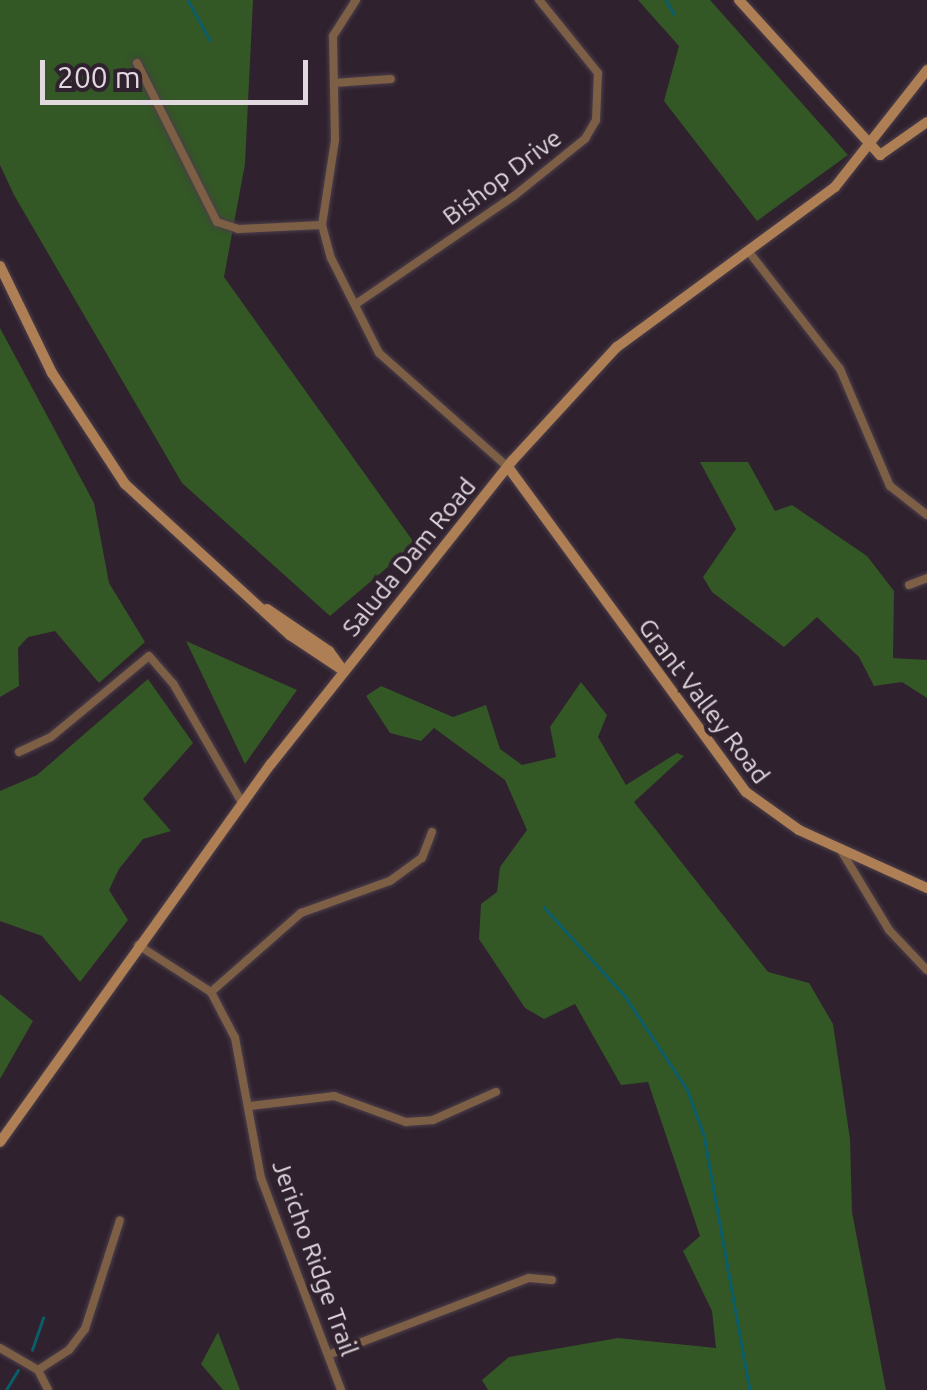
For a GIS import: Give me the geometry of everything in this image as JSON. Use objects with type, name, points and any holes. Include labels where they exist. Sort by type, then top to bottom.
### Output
[{"type":"street","points":[[356,0],[334,28],[335,140],[322,225],[379,353],[508,467]]},
{"type":"street","name":"Bishop Drive","points":[[356,304],[514,196],[585,139],[596,120],[598,74],[538,0]]},
{"type":"street","points":[[738,0],[870,148],[888,153],[927,122]]},
{"type":"street","points":[[137,63],[217,222],[238,229],[322,225]]},
{"type":"street","name":"Saluda Dam Road","points":[[0,1142],[242,803],[508,467],[616,347],[835,187],[926,75]]},
{"type":"street","points":[[334,83],[391,79]]},
{"type":"street","points":[[749,252],[840,369],[890,486],[927,515]]},
{"type":"street","points":[[0,266],[95,445],[150,510],[254,602],[329,651],[344,670]]},
{"type":"street","name":"Grant Valley Road","points":[[508,467],[746,792],[773,815],[842,852],[927,888]]},
{"type":"street","points":[[909,585],[927,578]]},
{"type":"street","points":[[19,752],[52,737],[148,656],[174,685],[242,803]]},
{"type":"street","points":[[211,992],[301,913],[390,881],[422,858],[432,832]]},
{"type":"street","points":[[842,852],[889,930],[927,970]]},
{"type":"street","name":"Jericho Ridge Trail","points":[[138,945],[211,992],[235,1038],[262,1178],[342,1390]]},
{"type":"street","points":[[250,1106],[334,1096],[406,1122],[433,1120],[496,1092]]},
{"type":"street","points":[[38,1370],[69,1350],[85,1329],[120,1220]]},
{"type":"street","points":[[328,1355],[529,1278],[552,1280]]},
{"type":"street","points":[[0,1348],[38,1370],[48,1390]]},
{"type":"green space","points":[[0,0],[253,0],[245,164],[224,277],[415,544],[330,616],[182,483],[14,195],[0,165]]},
{"type":"green space","points":[[638,0],[710,0],[848,155],[757,221],[664,101],[679,46]]},
{"type":"green space","points":[[0,328],[94,503],[109,583],[145,642],[99,683],[55,631],[28,637],[18,648],[19,686],[0,697]]},
{"type":"green space","points":[[700,462],[748,462],[775,511],[792,505],[867,556],[894,591],[893,658],[927,660],[927,698],[902,682],[874,686],[859,657],[817,617],[784,647],[712,592],[703,577],[736,529]]},
{"type":"green space","points":[[186,641],[297,690],[245,764]]},
{"type":"green space","points":[[148,679],[193,743],[143,799],[171,831],[143,839],[119,869],[109,890],[128,920],[80,982],[42,936],[0,921],[0,791],[37,775]]},
{"type":"green space","points":[[581,682],[607,715],[598,737],[626,785],[677,753],[684,756],[634,802],[768,972],[809,983],[833,1024],[850,1139],[852,1212],[886,1390],[488,1390],[482,1380],[509,1357],[618,1338],[716,1348],[712,1311],[683,1251],[700,1236],[648,1082],[621,1085],[575,1004],[544,1019],[525,1008],[479,939],[481,904],[497,892],[500,867],[527,830],[505,780],[434,728],[421,741],[390,733],[366,696],[381,686],[453,717],[486,705],[500,749],[522,765],[556,757],[550,727]]},
{"type":"green space","points":[[0,994],[33,1021],[0,1079]]},
{"type":"green space","points":[[218,1332],[240,1390],[223,1390],[201,1364]]},
{"type":"waterway","points":[[188,0],[210,40]]},
{"type":"waterway","points":[[666,0],[674,14]]},
{"type":"waterway","points":[[544,907],[625,996],[687,1089],[704,1135],[750,1390]]},
{"type":"waterway","points":[[32,1350],[43,1318]]},
{"type":"waterway","points":[[6,1390],[18,1370]]}]
